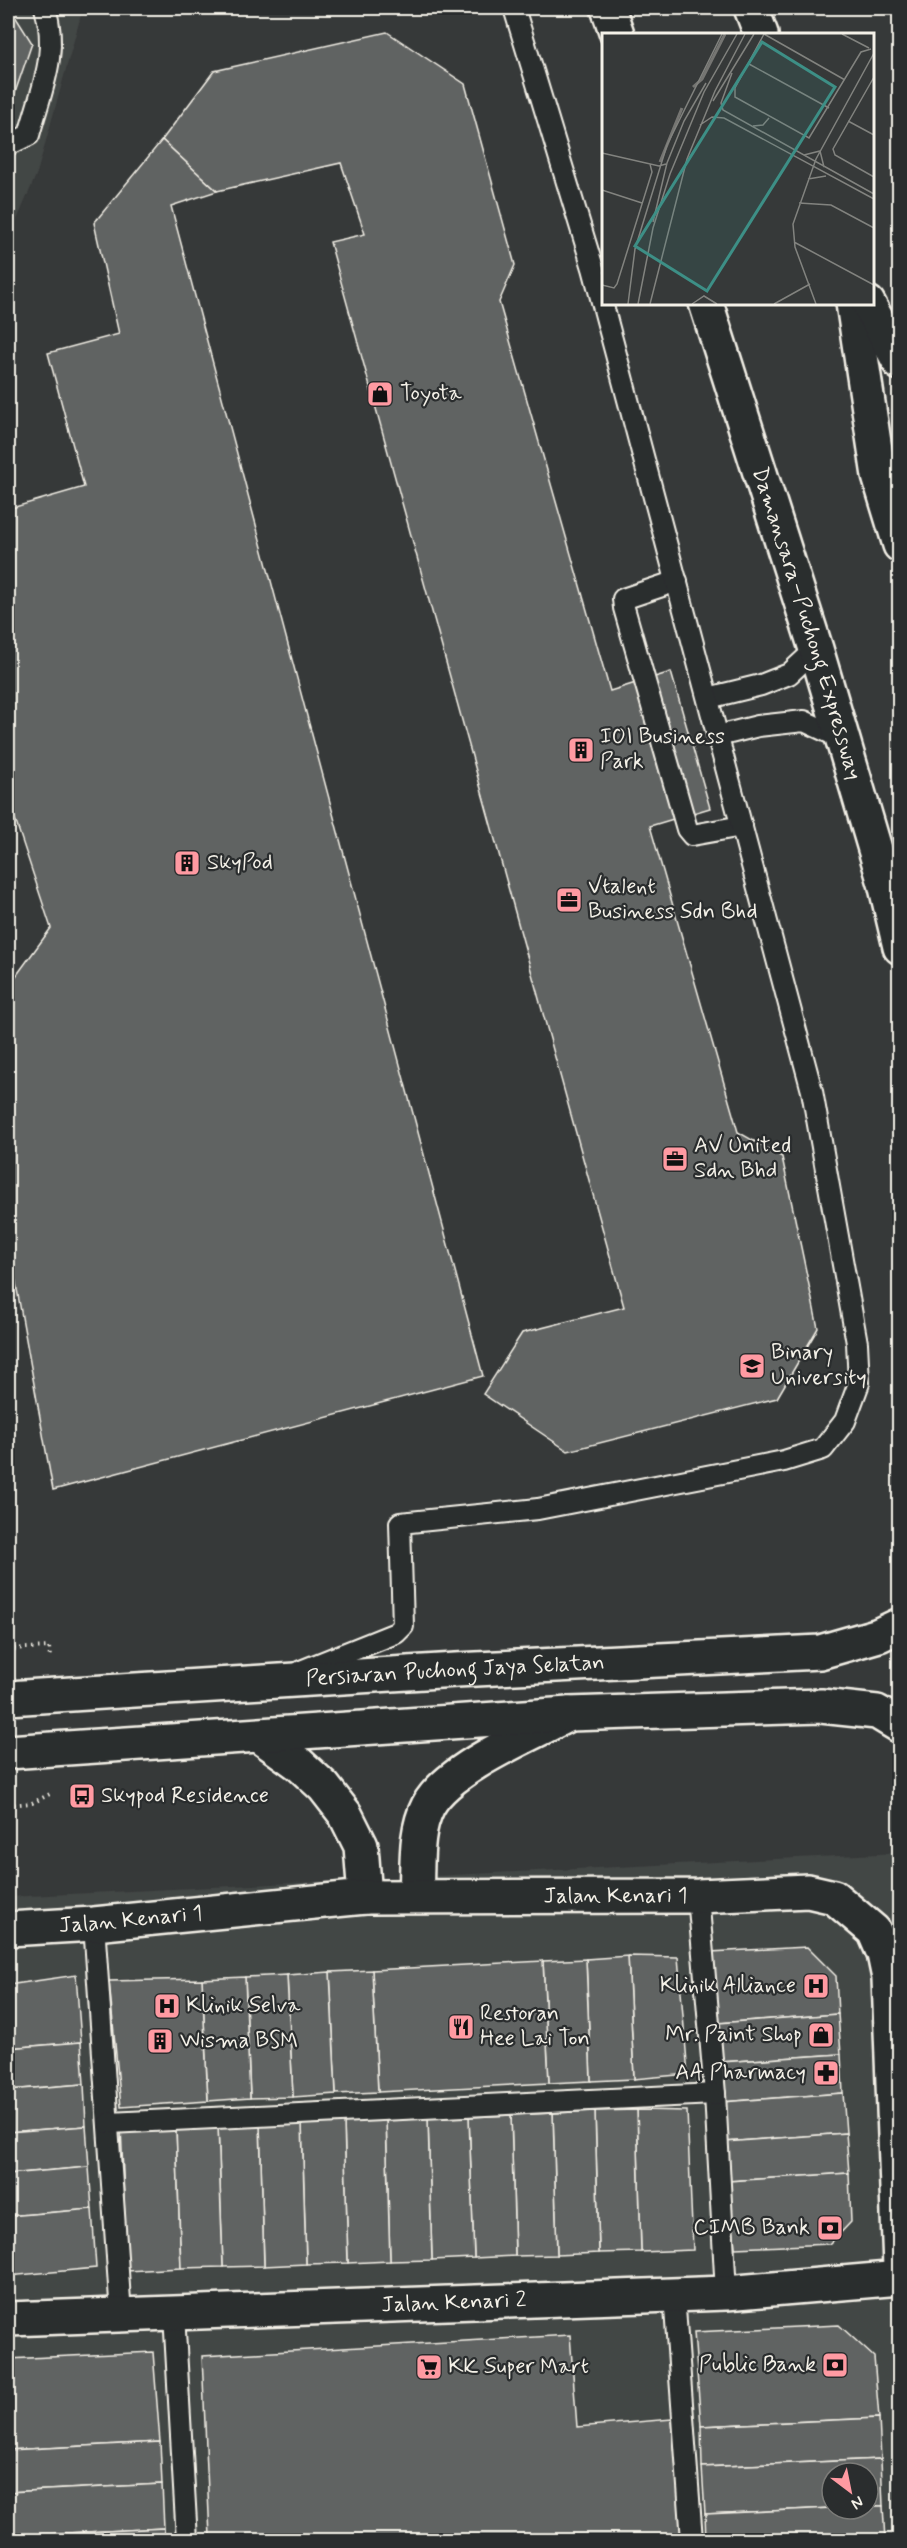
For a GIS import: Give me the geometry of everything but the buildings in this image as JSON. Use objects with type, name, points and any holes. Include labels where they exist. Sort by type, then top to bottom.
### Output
[{"type":"main road","points":[[608,8],[616,33]]},
{"type":"main road","points":[[751,8],[761,33]]},
{"type":"main road","name":"Damansara–Puchong Expressway","points":[[706,304],[816,649],[885,883],[900,947]]},
{"type":"main road","points":[[853,304],[879,476],[900,545]]},
{"type":"main road","points":[[869,304],[900,363]]},
{"type":"main road","name":"Persiaran Puchong Jaya Selatan","points":[[8,1698],[276,1680],[820,1652],[879,1635],[900,1625]]},
{"type":"main road","points":[[8,1752],[569,1714],[821,1706],[877,1712],[900,1725]]},
{"type":"main road","points":[[416,1896],[420,1832],[429,1805],[447,1784],[483,1759],[569,1714]]},
{"type":"main road","points":[[260,1736],[299,1764],[324,1787],[345,1814],[361,1846],[364,1897]]},
{"type":"main road","name":"Jalan Kenari 1","points":[[8,1929],[94,1924],[364,1897],[698,1896],[808,1891],[834,1897],[874,1930],[884,1954],[889,1978],[900,2267]]},
{"type":"main road","name":"Jalan Kenari 2","points":[[8,2319],[726,2293],[900,2278]]},
{"type":"lane","points":[[8,145],[29,135],[52,51],[51,26],[45,8]]},
{"type":"lane","points":[[514,8],[602,302]]},
{"type":"lane","points":[[276,1680],[396,1633],[403,1626],[400,1524],[538,1509],[784,1461],[823,1449],[845,1421],[859,1383],[855,1332],[812,1091],[603,304]]},
{"type":"lane","points":[[677,581],[623,599],[624,608],[687,829],[692,835],[742,826]]},
{"type":"lane","points":[[708,698],[761,685],[789,674],[816,649]]},
{"type":"lane","points":[[718,736],[758,726],[804,722],[843,739]]},
{"type":"lane","points":[[698,1896],[715,2094],[726,2293]]},
{"type":"lane","points":[[94,1924],[121,2315]]},
{"type":"lane","points":[[109,2123],[715,2094]]},
{"type":"lane","points":[[674,2295],[692,2541]]},
{"type":"lane","points":[[174,2314],[187,2541]]},
{"type":"path","points":[[8,1649],[49,1647]]},
{"type":"path","points":[[8,1805],[32,1803],[52,1793]]},
{"type":"shaded area","points":[[8,8],[83,8],[37,173],[8,241]]},
{"type":"shaded area","points":[[899,1853],[899,2540],[8,2540],[8,1897]]},
{"type":"tram line","points":[[897,8],[900,14]]},
{"type":"place","name":"Toyota","points":[[380,394]]},
{"type":"place","name":"IOI Business Park","points":[[581,750]]},
{"type":"place","name":"SkyPod","points":[[187,863]]},
{"type":"place","name":"Vtalent Business Sdn Bhd","points":[[569,900]]},
{"type":"place","name":"AV United Sdn Bhd","points":[[675,1159]]},
{"type":"place","name":"Binary University","points":[[752,1366]]},
{"type":"place","name":"Skypod Residence","points":[[82,1796]]},
{"type":"place","name":"Klinik Alliance","points":[[816,1986]]},
{"type":"place","name":"Klinik Selva","points":[[167,2006]]},
{"type":"place","name":"Restoran Hee Lai Ton","points":[[461,2027]]},
{"type":"place","name":"Mr. Paint Shop","points":[[821,2035]]},
{"type":"place","name":"Wisma BSM","points":[[160,2041]]},
{"type":"place","name":"AA Pharmacy","points":[[826,2073]]},
{"type":"place","name":"CIMB Bank","points":[[830,2228]]},
{"type":"place","name":"Public Bank","points":[[835,2365]]},
{"type":"place","name":"KK Super Mart","points":[[429,2367]]}]
